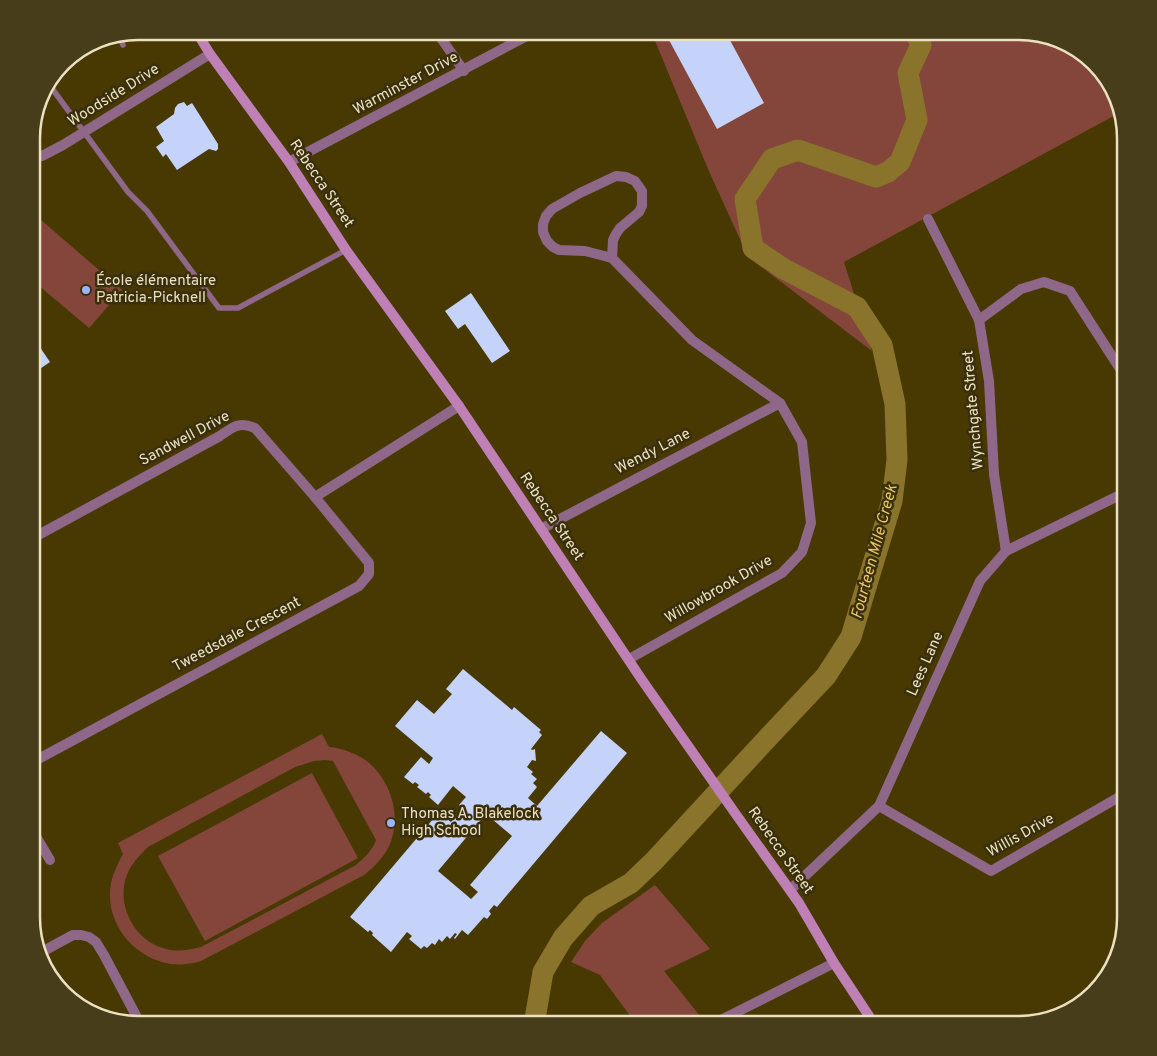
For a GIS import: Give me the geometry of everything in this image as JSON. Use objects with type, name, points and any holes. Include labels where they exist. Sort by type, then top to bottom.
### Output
[{"type":"main road","name":"Rebecca Street","points":[[201,40],[289,162],[346,250],[459,406],[540,529],[799,903],[869,1016]]},
{"type":"street","points":[[442,40],[464,71]]},
{"type":"street","name":"Warminster Drive","points":[[289,162],[520,40]]},
{"type":"street","name":"Woodside Drive","points":[[40,157],[63,145],[210,54]]},
{"type":"street","points":[[616,176],[626,177],[634,181],[642,191],[642,206],[639,212],[620,228],[616,234],[612,258],[585,251],[559,250],[548,241],[543,224],[552,208],[616,176]]},
{"type":"street","name":"Wynchgate Street","points":[[928,219],[979,320],[989,382],[994,474],[1006,551]]},
{"type":"street","name":"Willowbrook Drive","points":[[612,258],[692,340],[780,403],[802,442],[812,523],[802,552],[782,573],[629,659]]},
{"type":"street","points":[[979,320],[1021,289],[1044,282],[1070,291],[1117,364]]},
{"type":"street","name":"Wendy Lane","points":[[540,529],[780,403]]},
{"type":"street","points":[[315,497],[459,406]]},
{"type":"street","name":"Sandwell Drive","points":[[40,535],[220,436],[233,427],[246,424],[255,428],[315,497]]},
{"type":"street","name":"Lees Lane","points":[[790,890],[879,806],[980,581],[1006,551],[1117,496]]},
{"type":"street","name":"Tweedsdale Crescent","points":[[40,760],[360,586],[369,574],[369,563],[315,497]]},
{"type":"street","name":"Willis Drive","points":[[879,806],[991,871],[1117,798]]},
{"type":"street","points":[[40,842],[50,860]]},
{"type":"street","points":[[45,950],[74,935],[88,937],[96,942],[136,1016]]},
{"type":"street","points":[[729,1016],[834,962]]},
{"type":"lane","points":[[53,90],[128,192],[147,210],[219,308],[238,308],[346,250]]},
{"type":"shaded area","points":[[655,40],[1026,40],[1045,43],[1074,56],[1097,78],[1110,100],[1115,116],[844,262],[872,351],[748,257],[708,169]]},
{"type":"shaded area","points":[[40,221],[122,290],[89,328],[40,287]]},
{"type":"shaded area","points":[[322,734],[329,747],[355,754],[368,762],[377,771],[389,791],[395,815],[392,839],[387,850],[377,864],[364,875],[201,961],[186,964],[171,964],[147,956],[136,949],[120,930],[114,919],[110,894],[112,878],[123,854],[118,843]],"holes":[[[314,761],[333,761],[376,840],[370,851],[356,865],[201,947],[183,950],[166,949],[145,939],[130,921],[126,910],[124,887],[131,867],[148,847],[295,767]]]},
{"type":"shaded area","points":[[312,773],[358,858],[205,941],[158,856]]},
{"type":"shaded area","points":[[655,885],[710,949],[664,971],[700,1016],[630,1016],[600,975],[571,962],[585,941],[602,923]]},
{"type":"building","points":[[669,40],[730,40],[764,103],[717,129]]},
{"type":"building","points":[[184,102],[187,106],[192,103],[218,144],[218,149],[216,151],[209,149],[177,170],[166,154],[163,157],[156,147],[164,141],[156,127],[174,114],[178,104]]},
{"type":"building","points":[[471,293],[510,351],[492,363],[465,324],[458,329],[445,311]]},
{"type":"building","points":[[40,347],[50,362],[40,369]]},
{"type":"building","points":[[463,669],[512,710],[514,707],[541,730],[539,732],[542,735],[531,749],[535,749],[536,761],[532,760],[527,767],[537,779],[533,783],[537,787],[528,798],[537,806],[601,731],[627,753],[497,907],[494,905],[489,911],[491,914],[487,919],[484,917],[468,935],[462,930],[455,939],[457,934],[455,933],[450,939],[447,936],[442,942],[439,939],[435,945],[432,943],[427,948],[424,946],[421,949],[409,939],[412,936],[407,932],[391,952],[372,935],[373,933],[370,930],[368,932],[350,917],[439,812],[451,822],[463,808],[459,805],[466,797],[453,786],[438,805],[429,797],[431,795],[428,792],[426,794],[417,787],[419,785],[415,782],[413,784],[404,777],[421,757],[429,764],[433,758],[395,726],[417,700],[434,714],[452,694],[446,689]],"holes":[[[486,814],[512,836],[470,885],[478,892],[471,899],[438,871]]]},
{"type":"waterway","name":"Fourteen Mile Creek","points":[[536,1016],[543,972],[563,938],[591,906],[631,883],[654,861],[826,676],[851,637],[892,501],[897,460],[895,404],[882,345],[857,307],[784,269],[753,248],[745,199],[772,159],[798,150],[876,177],[888,172],[900,162],[917,120],[908,73],[921,45],[919,40]]},
{"type":"place","name":"École élémentaire Patricia-Picknell","points":[[86,290]]},
{"type":"place","name":"Thomas A. Blakelock High School","points":[[391,823]]}]
